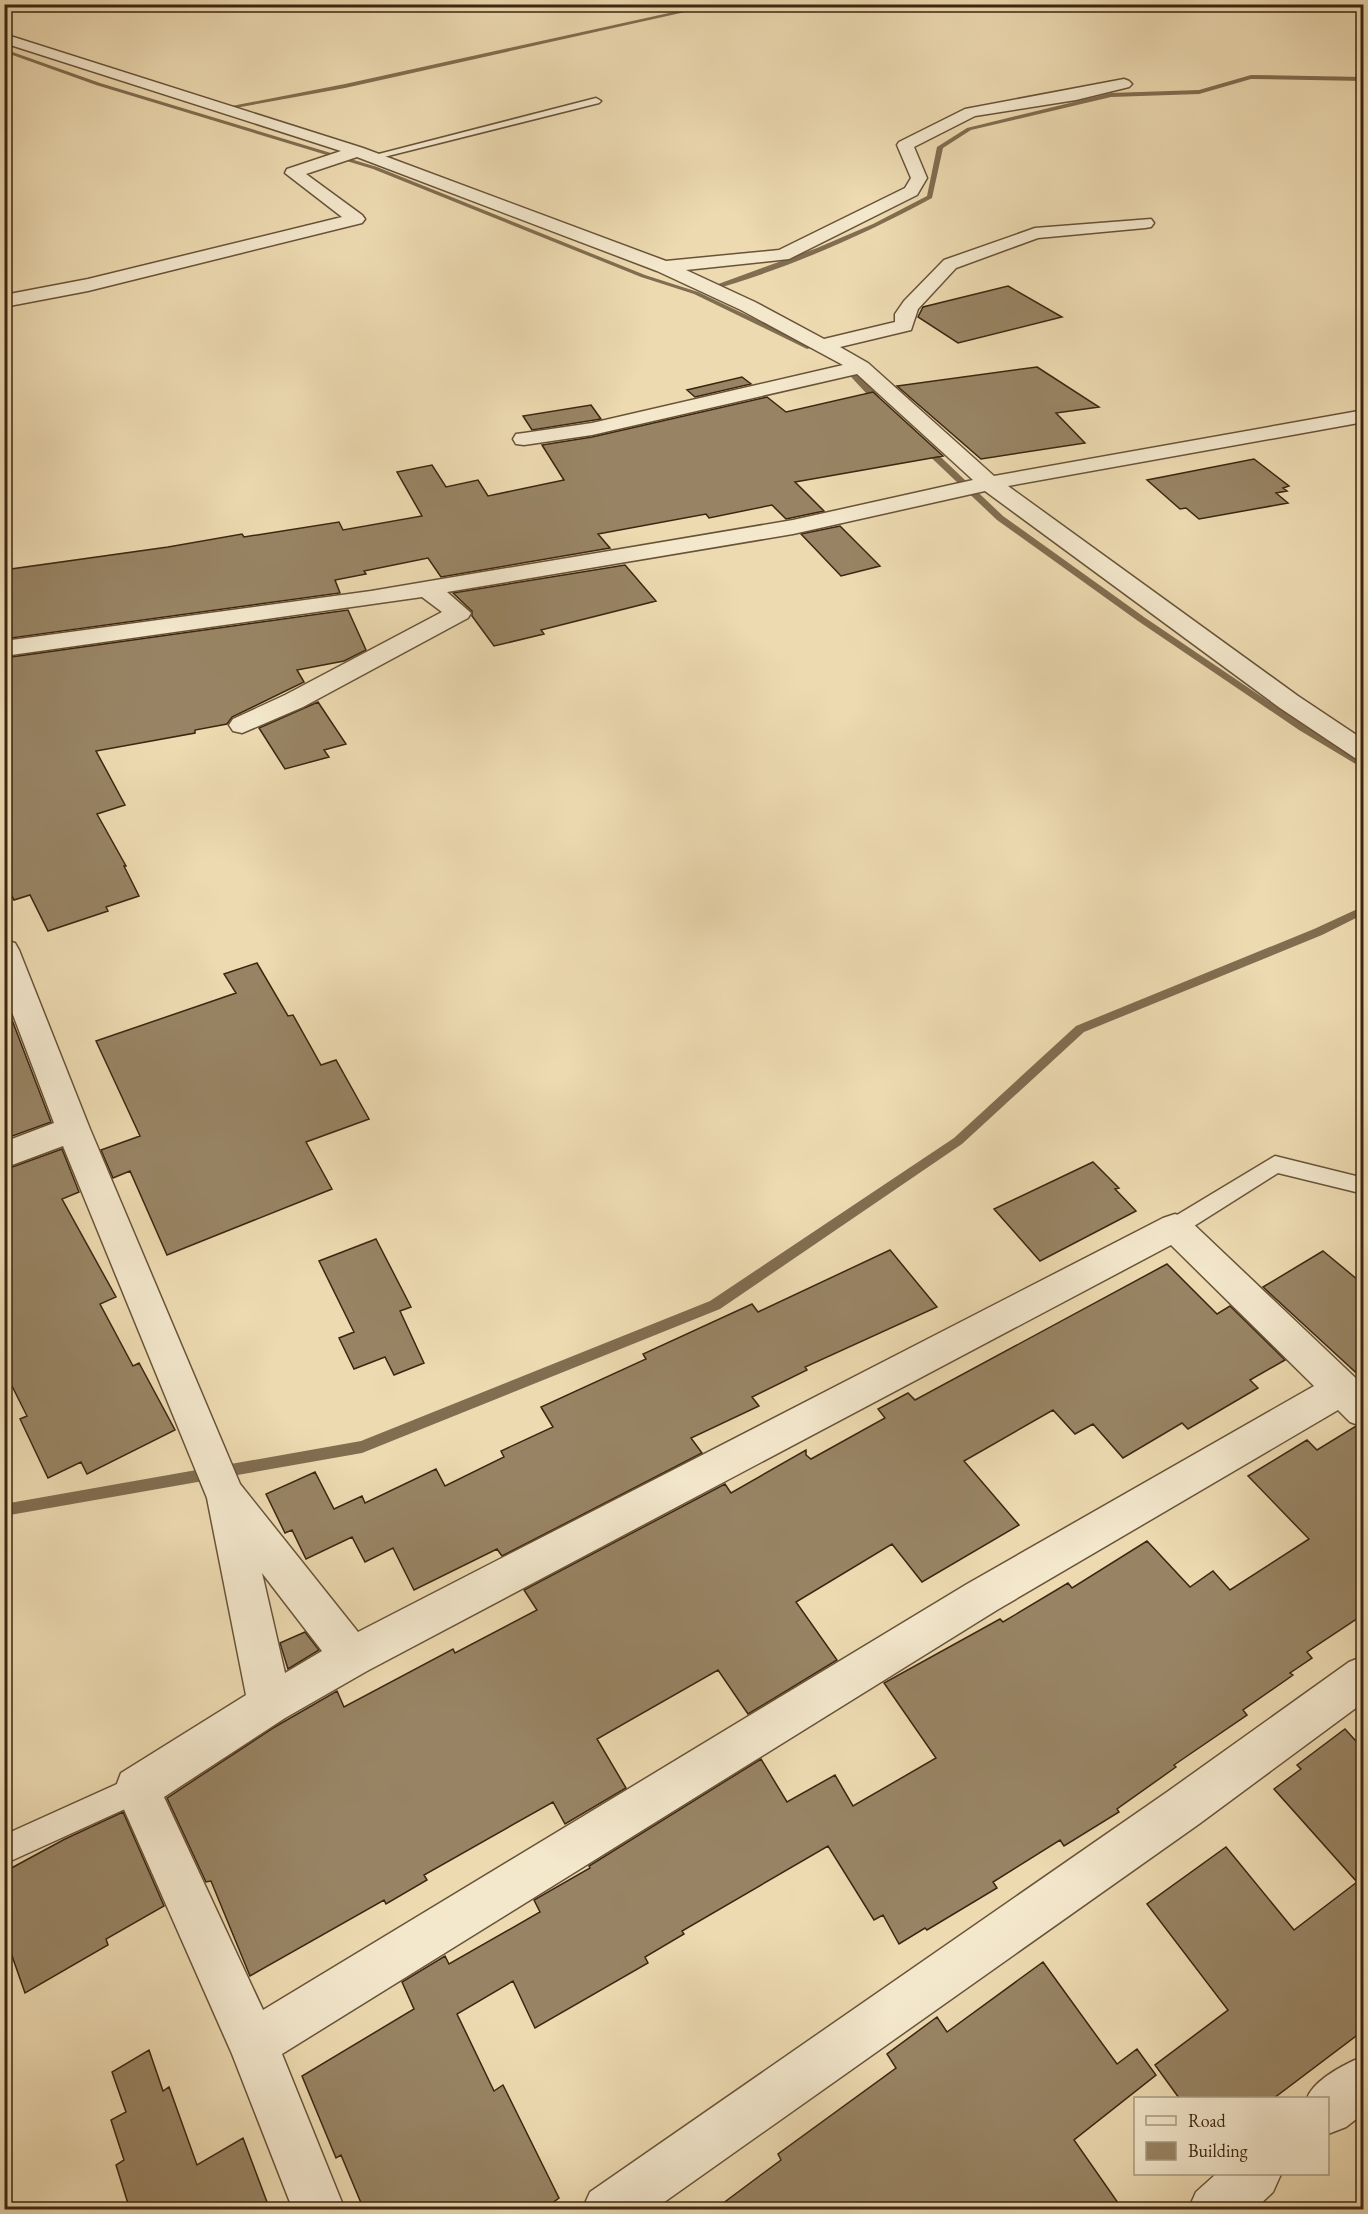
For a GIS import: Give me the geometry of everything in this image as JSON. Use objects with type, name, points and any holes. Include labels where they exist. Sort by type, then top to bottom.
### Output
[{"type":"street","points":[[4,38],[365,154],[664,267],[748,306],[861,367],[989,483],[1289,702],[1364,752]]},
{"type":"street","points":[[4,55],[30,46]]},
{"type":"street","points":[[664,267],[783,255],[911,191],[919,178],[905,145],[971,111],[1076,95],[1124,84]]},
{"type":"street","points":[[4,301],[88,285],[356,219],[293,173],[365,154]]},
{"type":"street","points":[[821,346],[904,326],[904,314],[911,304],[950,264],[1035,233],[1145,223]]},
{"type":"street","points":[[525,439],[592,429],[861,367]]},
{"type":"street","points":[[4,649],[426,588],[793,527],[989,483],[1364,416]]},
{"type":"street","points":[[242,725],[294,701],[459,613],[426,588]]},
{"type":"street","points":[[4,950],[73,1129],[225,1494],[270,1704]]},
{"type":"street","points":[[4,1156],[73,1129]]},
{"type":"street","points":[[253,2044],[982,1597],[1352,1400],[1175,1227],[352,1657],[270,1704],[137,1789],[253,2044],[319,2210]]},
{"type":"street","points":[[225,1494],[352,1657]]},
{"type":"street","points":[[608,2210],[1183,1808],[1364,1676]]},
{"type":"street","points":[[1329,2108],[1364,2081]]},
{"type":"street","points":[[1214,2210],[1254,2175]]},
{"type":"lane","points":[[365,154],[596,101]]},
{"type":"lane","points":[[1175,1227],[1275,1164],[1364,1186]]},
{"type":"lane","points":[[4,1850],[137,1789]]},
{"type":"building","points":[[1008,286],[1062,317],[958,343],[918,317],[923,307]]},
{"type":"building","points":[[1037,367],[1099,407],[1056,413],[1085,443],[981,459],[897,386]]},
{"type":"building","points":[[742,377],[751,384],[695,397],[687,390]]},
{"type":"building","points":[[873,392],[943,456],[795,482],[824,511],[786,519],[772,505],[709,518],[706,514],[598,534],[610,548],[441,577],[428,558],[364,571],[366,574],[335,580],[340,593],[4,639],[4,570],[242,534],[244,537],[339,522],[343,530],[422,516],[397,472],[432,465],[446,487],[478,480],[488,496],[564,480],[542,445],[592,437],[767,397],[786,412]]},
{"type":"building","points":[[591,405],[601,419],[532,430],[523,416]]},
{"type":"building","points":[[1254,459],[1289,486],[1283,488],[1287,491],[1276,493],[1288,503],[1199,519],[1186,508],[1180,509],[1147,480]]},
{"type":"building","points":[[840,526],[880,566],[841,576],[801,534]]},
{"type":"building","points":[[625,565],[656,601],[541,630],[544,634],[494,646],[472,616],[472,611],[453,593]]},
{"type":"building","points":[[348,610],[366,650],[344,661],[297,670],[304,682],[232,717],[227,724],[195,730],[195,733],[96,751],[125,805],[97,814],[126,866],[124,866],[139,896],[106,907],[108,911],[48,931],[30,895],[14,900],[4,880],[4,658]]},
{"type":"building","points":[[318,702],[346,744],[324,750],[329,757],[285,769],[259,728]]},
{"type":"building","points":[[257,963],[288,1016],[293,1015],[321,1065],[336,1060],[369,1119],[306,1142],[332,1189],[167,1255],[130,1171],[113,1178],[101,1150],[140,1136],[96,1041],[236,993],[224,974]]},
{"type":"building","points":[[4,999],[51,1122],[4,1139]]},
{"type":"building","points":[[62,1149],[79,1192],[62,1199],[116,1297],[100,1304],[133,1366],[139,1363],[175,1430],[87,1474],[81,1462],[48,1478],[20,1419],[27,1416],[4,1370],[4,1170]]},
{"type":"building","points":[[1093,1162],[1119,1188],[1115,1189],[1136,1211],[1040,1261],[994,1209]]},
{"type":"building","points":[[376,1239],[411,1307],[400,1311],[424,1363],[394,1375],[385,1357],[354,1369],[339,1338],[354,1332],[319,1261]]},
{"type":"building","points":[[890,1250],[937,1307],[805,1367],[807,1370],[752,1397],[759,1406],[691,1438],[702,1453],[502,1556],[497,1549],[414,1590],[393,1548],[365,1562],[352,1537],[306,1559],[292,1530],[285,1533],[266,1494],[315,1472],[334,1509],[362,1496],[365,1503],[436,1469],[445,1486],[504,1457],[501,1451],[553,1427],[541,1407],[646,1359],[643,1354],[752,1304],[758,1312]]},
{"type":"building","points":[[1323,1251],[1364,1285],[1364,1380],[1263,1287]]},
{"type":"building","points":[[1167,1264],[1217,1314],[1230,1306],[1285,1360],[1250,1380],[1258,1388],[1188,1429],[1182,1423],[1123,1458],[1093,1424],[1075,1434],[1053,1410],[964,1461],[1019,1525],[922,1582],[892,1544],[796,1602],[837,1660],[748,1714],[718,1670],[597,1739],[626,1788],[565,1824],[553,1802],[424,1875],[427,1880],[386,1904],[384,1900],[250,1976],[211,1881],[206,1882],[167,1798],[273,1728],[337,1691],[344,1707],[453,1649],[455,1653],[537,1610],[524,1590],[725,1484],[731,1493],[806,1450],[806,1455],[811,1459],[885,1418],[878,1409],[908,1393],[915,1400]]},
{"type":"building","points":[[1356,1426],[1364,1429],[1364,1614],[1307,1652],[1312,1658],[1290,1673],[1293,1675],[1243,1710],[1247,1715],[1174,1765],[1176,1767],[1117,1809],[1119,1812],[1064,1846],[1060,1840],[993,1882],[997,1888],[899,1944],[883,1915],[874,1920],[828,1846],[682,1931],[684,1934],[645,1957],[648,1963],[535,2028],[513,1981],[457,2014],[494,2091],[503,2085],[559,2198],[543,2210],[364,2210],[341,2155],[336,2158],[302,2076],[414,2009],[402,1982],[445,1956],[449,1964],[540,1912],[534,1900],[590,1868],[589,1866],[761,1759],[787,1802],[835,1775],[853,1806],[936,1758],[884,1683],[1000,1619],[1003,1622],[1068,1583],[1072,1588],[1147,1541],[1190,1587],[1213,1571],[1230,1590],[1309,1539],[1248,1476],[1307,1440],[1317,1450]]},
{"type":"building","points":[[305,1632],[319,1650],[288,1669],[280,1643]]},
{"type":"building","points":[[1345,1729],[1364,1750],[1364,2030],[1275,2097],[1178,2097],[1155,2065],[1228,2010],[1147,1904],[1226,1847],[1294,1930],[1357,1882],[1274,1789],[1301,1769],[1297,1765]]},
{"type":"building","points":[[123,1812],[164,1906],[106,1939],[108,1945],[25,1993],[4,1933],[4,1872],[65,1839]]},
{"type":"building","points":[[1043,1962],[1117,2064],[1137,2049],[1156,2075],[1074,2140],[1123,2210],[714,2210],[781,2160],[778,2154],[896,2068],[887,2054],[937,2017],[947,2032]]},
{"type":"building","points":[[149,2050],[163,2091],[169,2087],[197,2165],[243,2138],[270,2210],[130,2210],[116,2165],[124,2160],[111,2120],[126,2112],[112,2072]]},
{"type":"waterway","points":[[219,109],[345,86],[719,4]]},
{"type":"waterway","points":[[4,50],[98,84],[375,168],[643,276],[696,293],[810,347]]},
{"type":"waterway","points":[[705,290],[820,250],[930,197],[940,147],[969,129],[1111,95],[1199,92],[1251,77],[1364,79]]},
{"type":"waterway","points":[[844,364],[881,404]]},
{"type":"waterway","points":[[924,446],[1000,518],[1141,619],[1302,728],[1364,766]]},
{"type":"waterway","points":[[4,1510],[362,1447],[715,1305],[958,1141],[1080,1029],[1318,932],[1364,909]]}]
